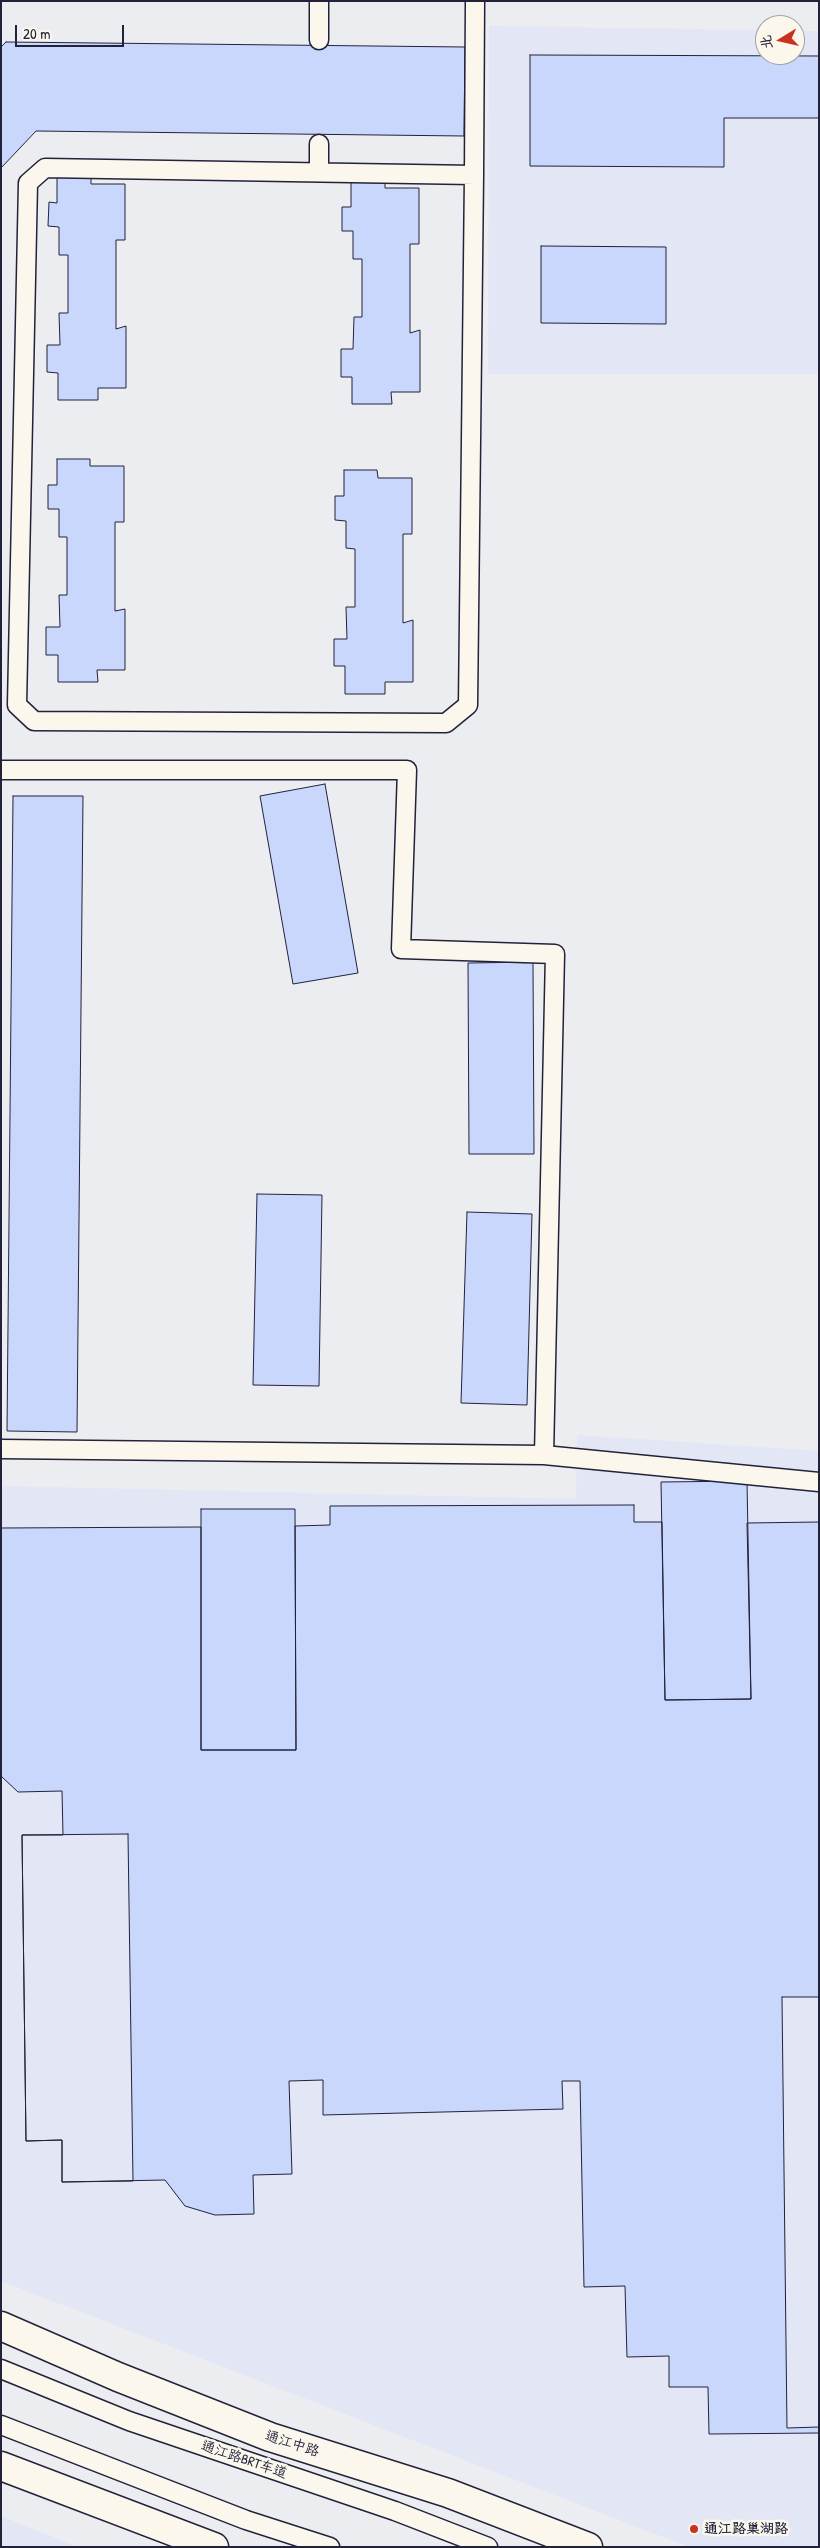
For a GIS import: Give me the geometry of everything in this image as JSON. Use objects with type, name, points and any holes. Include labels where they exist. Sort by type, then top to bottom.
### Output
[{"type":"main road","name":"通江中路","points":[[1,2326],[118,2377],[270,2437],[448,2493],[588,2547]]},
{"type":"main road","points":[[1,2466],[214,2547]]},
{"type":"lane","points":[[319,1],[319,40]]},
{"type":"lane","points":[[474,175],[45,168],[28,183],[17,705],[34,721],[446,723],[468,704],[474,175],[475,1]]},
{"type":"lane","points":[[319,144],[319,172]]},
{"type":"lane","points":[[1,770],[406,770],[401,949],[555,954],[544,1455]]},
{"type":"lane","points":[[1,1449],[544,1455],[819,1482]]},
{"type":"lane","name":"通江路BRT车道","points":[[1,2369],[129,2421],[395,2511],[488,2547]]},
{"type":"lane","points":[[1,2425],[246,2520],[330,2547]]},
{"type":"shaded area","points":[[489,26],[755,30],[755,65],[805,65],[805,31],[819,31],[819,374],[488,374]]},
{"type":"shaded area","points":[[577,1435],[819,1451],[819,2547],[689,2547],[1,2281],[1,1486],[576,1499]]},
{"type":"shaded area","points":[[1,2516],[78,2547],[1,2547]]},
{"type":"building","points":[[6,42],[465,47],[464,136],[36,131],[1,168],[1,47]]},
{"type":"building","points":[[530,55],[755,56],[755,65],[805,65],[805,56],[819,56],[819,118],[724,118],[724,167],[530,166]]},
{"type":"building","points":[[57,176],[91,176],[91,184],[125,184],[125,240],[116,240],[116,329],[126,326],[126,388],[98,388],[98,400],[58,400],[58,373],[47,372],[47,345],[60,345],[59,313],[68,313],[68,255],[59,255],[59,227],[48,226],[49,202],[57,203]]},
{"type":"building","points":[[385,180],[385,188],[419,188],[419,244],[410,244],[410,333],[420,330],[420,392],[391,392],[392,404],[352,404],[352,377],[341,377],[341,349],[353,349],[354,317],[362,317],[362,259],[353,259],[353,231],[342,231],[342,207],[351,207],[351,181]]},
{"type":"building","points":[[541,246],[666,247],[666,324],[541,323]]},
{"type":"building","points":[[57,459],[90,459],[90,466],[124,466],[124,522],[115,522],[115,611],[125,609],[125,670],[97,670],[98,682],[58,682],[58,655],[46,655],[46,627],[60,627],[59,595],[67,595],[67,537],[59,537],[59,509],[48,509],[48,485],[57,485]]},
{"type":"building","points":[[344,470],[377,470],[378,478],[412,478],[412,534],[403,534],[403,623],[413,620],[413,682],[385,682],[385,694],[345,694],[345,666],[334,666],[334,639],[347,639],[346,607],[355,607],[355,549],[346,548],[346,521],[335,520],[335,496],[344,496]]},
{"type":"building","points":[[325,784],[358,973],[293,984],[260,796]]},
{"type":"building","points":[[13,796],[83,796],[77,1432],[7,1431]]},
{"type":"building","points":[[533,962],[534,1154],[469,1154],[468,963]]},
{"type":"building","points":[[257,1194],[322,1195],[319,1386],[253,1385]]},
{"type":"building","points":[[467,1212],[532,1214],[527,1405],[461,1403]]},
{"type":"building","points":[[747,1481],[751,1699],[665,1700],[661,1482]]},
{"type":"building","points":[[634,1505],[634,1522],[662,1522],[665,1700],[751,1699],[747,1523],[819,1522],[819,2433],[709,2434],[708,2387],[669,2387],[669,2356],[627,2357],[625,2286],[584,2287],[580,2081],[562,2081],[563,2109],[323,2115],[323,2080],[289,2081],[292,2174],[253,2175],[254,2214],[215,2215],[185,2206],[165,2180],[62,2182],[62,2140],[26,2141],[22,1835],[63,1835],[62,1791],[18,1792],[1,1776],[1,1528],[201,1527],[201,1750],[296,1750],[295,1526],[330,1525],[330,1506]]},
{"type":"building","points":[[201,1509],[295,1509],[296,1750],[201,1750]]},
{"type":"building","points":[[128,1834],[133,2181],[62,2182],[62,2140],[26,2141],[22,1835]]},
{"type":"building","points":[[782,1997],[819,1997],[819,2427],[787,2428]]},
{"type":"place","name":"通江路巢湖路","points":[[694,2529]]}]
